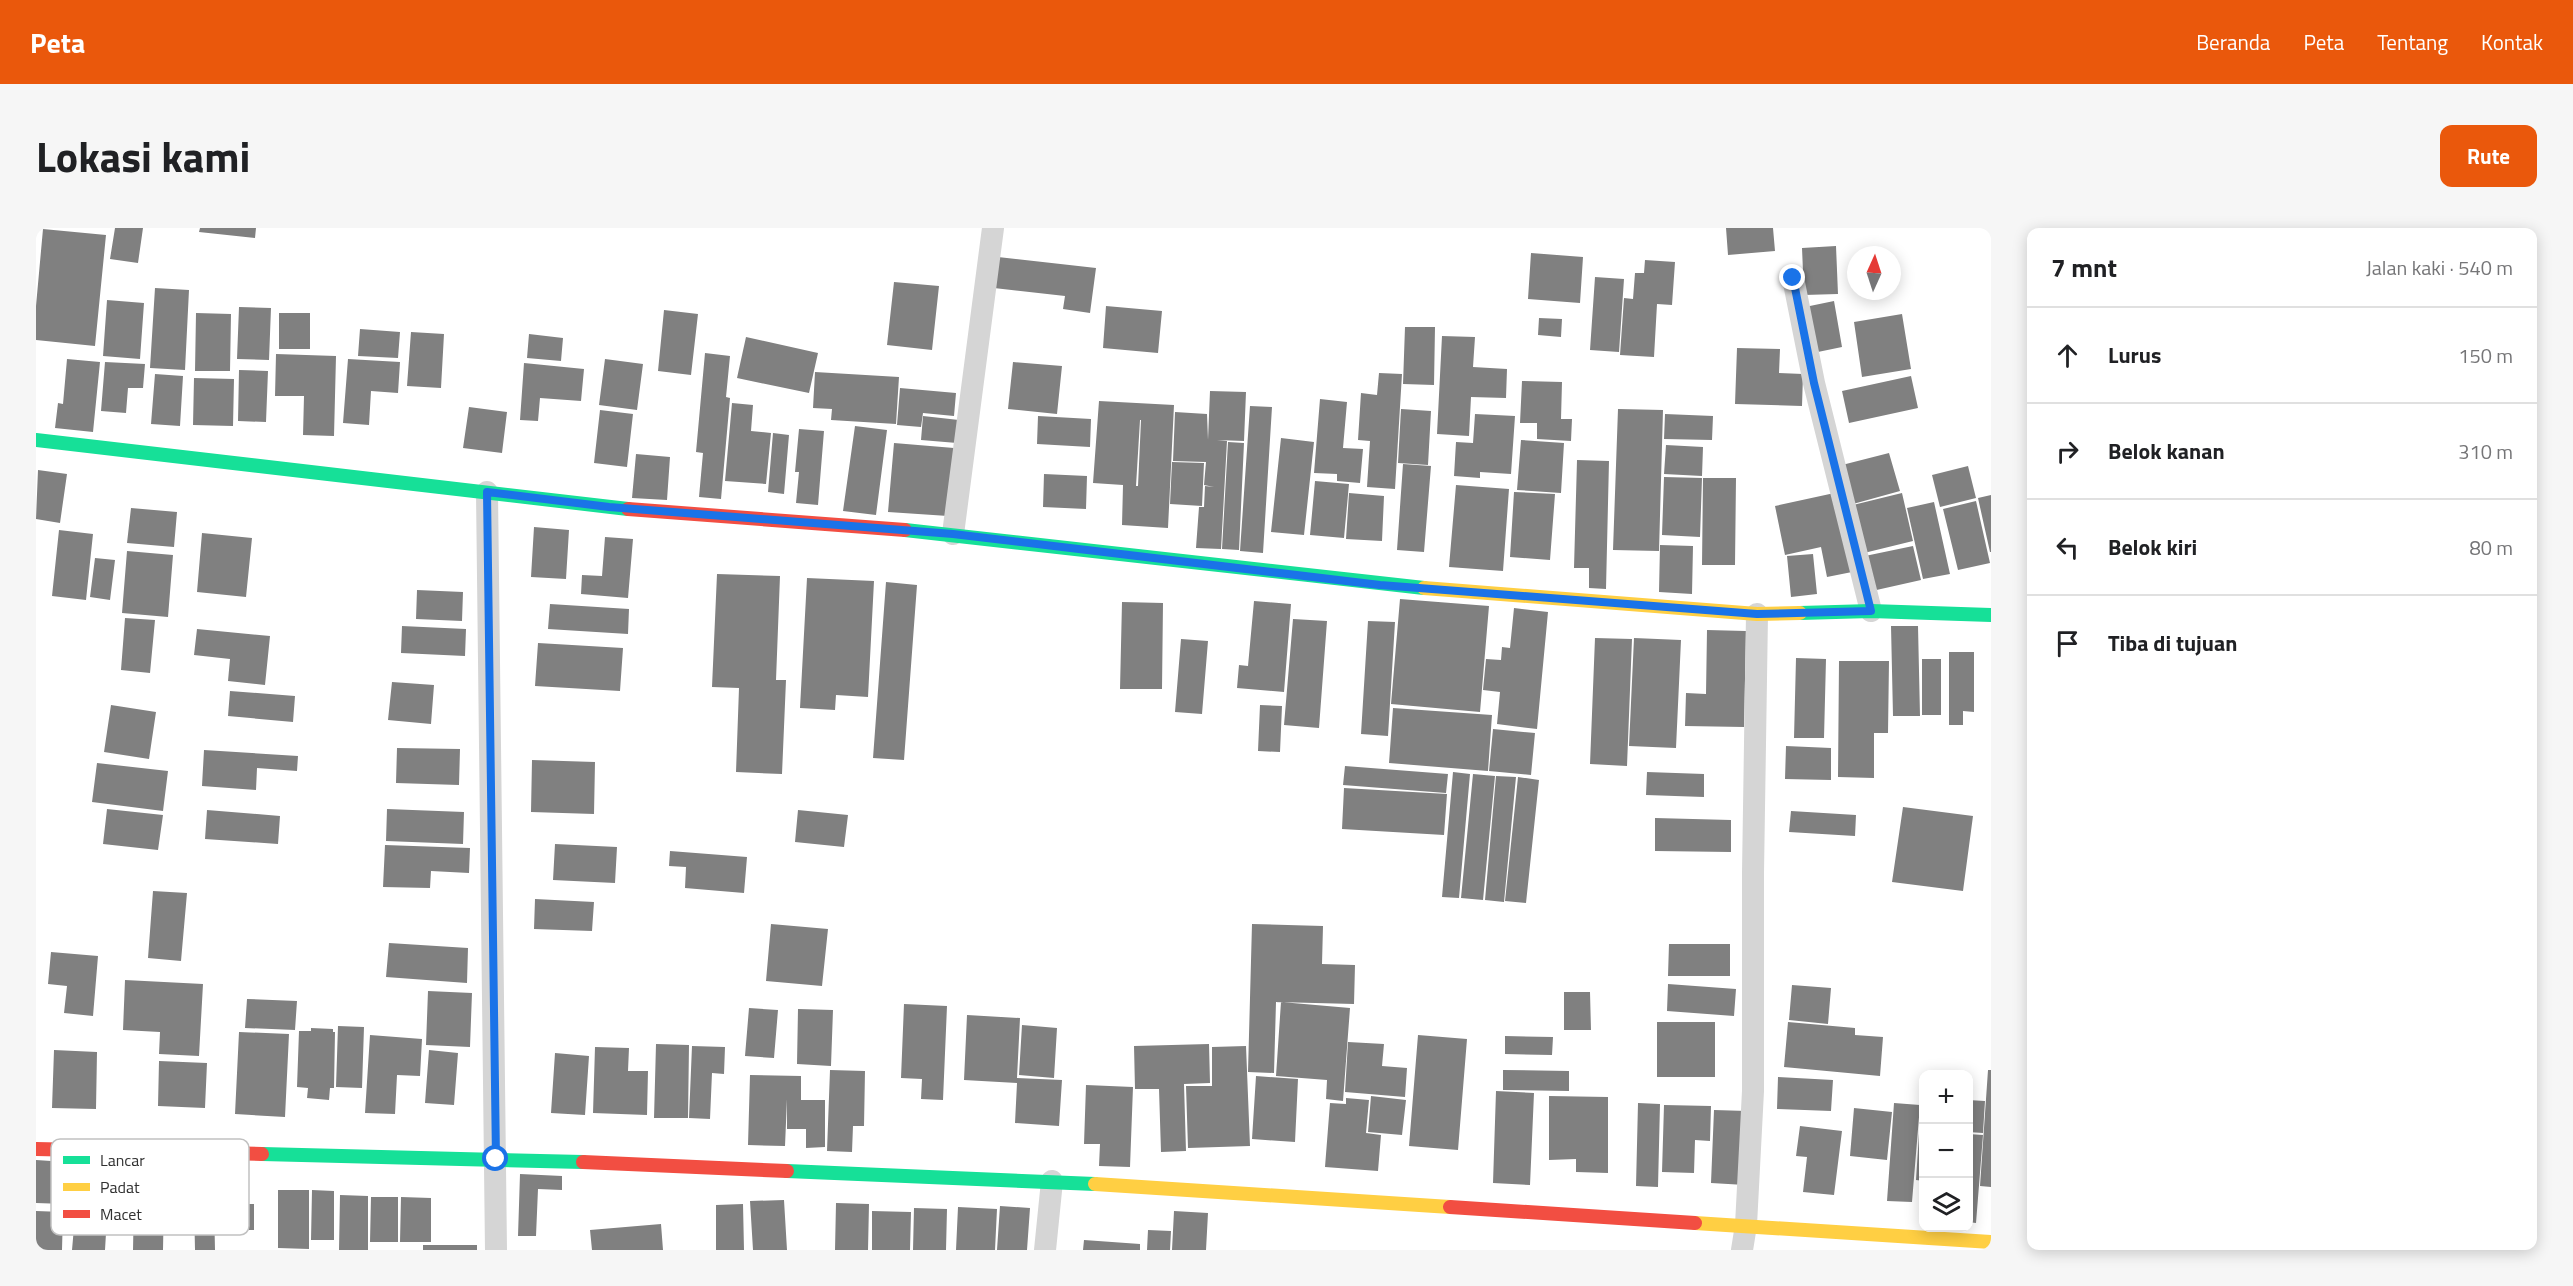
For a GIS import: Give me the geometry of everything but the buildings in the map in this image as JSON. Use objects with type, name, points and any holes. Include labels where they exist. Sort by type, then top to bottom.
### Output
[{"type":"street","points":[[953,534],[993,228]]},
{"type":"street","points":[[1793,278],[1814,383],[1871,611]]},
{"type":"street","points":[[36,440],[609,507],[953,534],[1380,585],[1757,614],[1871,611],[1991,615]]},
{"type":"street","points":[[487,492],[496,1250]]},
{"type":"street","points":[[1742,1250],[1746,1225],[1753,1091],[1753,873],[1757,614]]},
{"type":"street","points":[[36,1149],[51,1149]]},
{"type":"street","points":[[249,1154],[496,1159],[1052,1181],[1991,1242]]},
{"type":"street","points":[[1045,1250],[1052,1181]]},
{"type":"traffic: fast","points":[[36,440],[628,509]]},
{"type":"traffic: fast","points":[[905,530],[1424,588]]},
{"type":"traffic: fast","points":[[1800,613],[1871,611],[1991,615]]},
{"type":"traffic: fast","points":[[262,1154],[583,1162]]},
{"type":"traffic: fast","points":[[787,1171],[1095,1184]]},
{"type":"traffic: slow","points":[[1424,588],[1757,614],[1800,613]]},
{"type":"traffic: slow","points":[[1095,1184],[1450,1207]]},
{"type":"traffic: slow","points":[[1695,1223],[1991,1242]]},
{"type":"traffic: jam","points":[[628,509],[905,530]]},
{"type":"traffic: jam","points":[[36,1149],[51,1149]]},
{"type":"traffic: jam","points":[[249,1154],[262,1154]]},
{"type":"traffic: jam","points":[[583,1162],[787,1171]]},
{"type":"traffic: jam","points":[[1450,1207],[1695,1223]]},
{"type":"route","points":[[496,1159],[487,492],[609,507],[953,534],[1380,585],[1757,614],[1871,611],[1814,383],[1793,278]]}]
